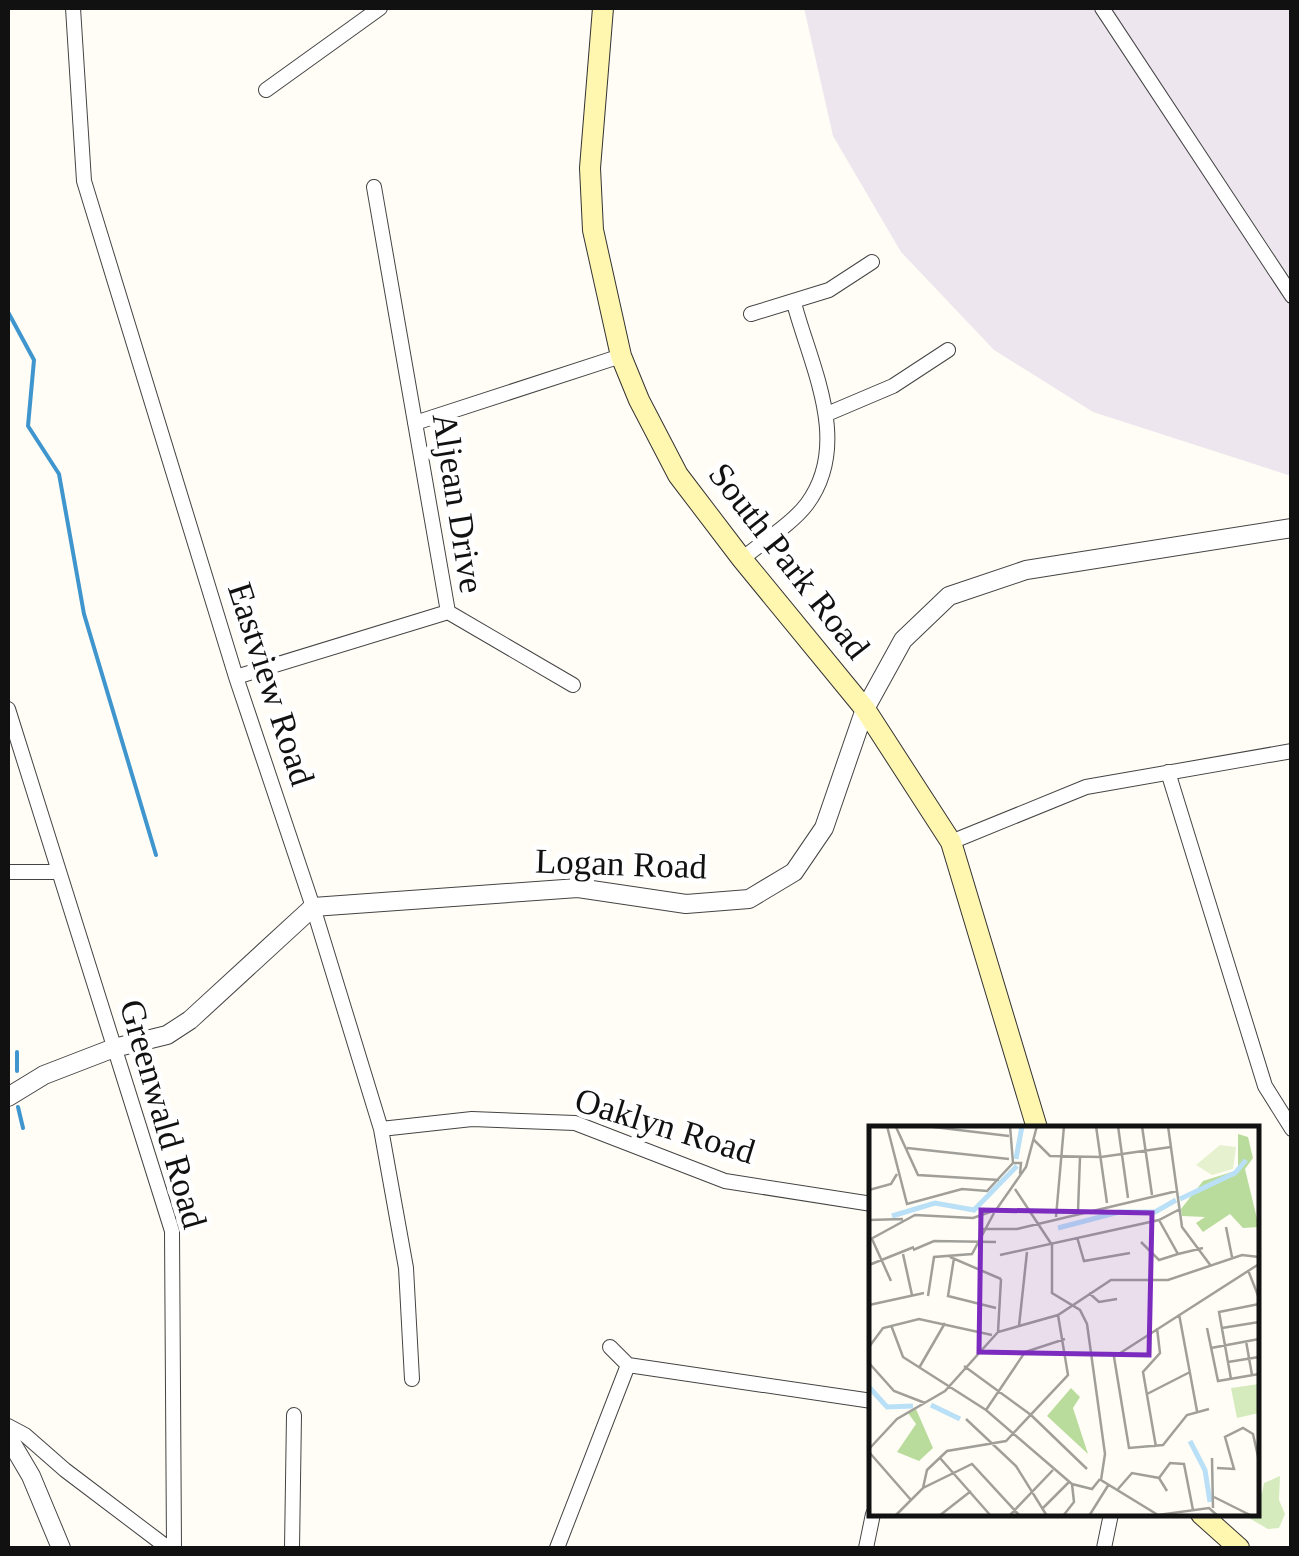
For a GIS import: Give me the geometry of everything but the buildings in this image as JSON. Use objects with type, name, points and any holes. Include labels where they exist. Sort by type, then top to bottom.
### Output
[{"type":"main road","name":"South Park Road","points":[[604,8],[590,168],[593,230],[622,356],[639,400],[678,474],[865,709],[951,842],[1036,1126]]},
{"type":"main road","points":[[1203,1516],[1240,1548]]},
{"type":"street","name":"Eastview Road","points":[[73,8],[84,180],[236,677],[381,1129],[406,1268],[412,1379]]},
{"type":"street","points":[[266,90],[380,8]]},
{"type":"street","points":[[1102,8],[1292,296]]},
{"type":"street","name":"Aljean Drive","points":[[236,677],[448,612],[374,187]]},
{"type":"street","points":[[751,314],[794,304],[829,290],[872,262]]},
{"type":"street","points":[[742,559],[806,504],[826,464],[828,414],[794,304]]},
{"type":"street","points":[[828,414],[893,386],[948,350]]},
{"type":"street","points":[[416,423],[622,356]]},
{"type":"street","name":"Logan Road","points":[[312,907],[578,888],[686,904],[748,898],[794,872],[824,828],[865,709],[903,640],[949,596],[1026,570],[1292,528]]},
{"type":"street","points":[[448,612],[573,685]]},
{"type":"street","name":"Greenwald Road","points":[[8,709],[172,1231],[171,1548]]},
{"type":"street","points":[[951,842],[1086,787],[1292,751]]},
{"type":"street","points":[[1168,772],[1265,1086],[1292,1129]]},
{"type":"street","points":[[8,872],[58,872]]},
{"type":"street","points":[[8,1097],[44,1075],[114,1048],[167,1035],[190,1020],[312,907]]},
{"type":"street","name":"Oaklyn Road","points":[[381,1129],[472,1119],[575,1123],[725,1182],[869,1204]]},
{"type":"street","points":[[610,1347],[628,1365],[869,1401]]},
{"type":"street","points":[[557,1548],[628,1365]]},
{"type":"street","points":[[292,1548],[294,1414]]},
{"type":"street","points":[[8,1426],[171,1548]]},
{"type":"street","points":[[8,1437],[31,1476],[61,1548]]},
{"type":"street","points":[[866,1548],[873,1516]]},
{"type":"street","points":[[1104,1548],[1111,1516]]},
{"type":"shaded area","points":[[804,8],[1291,8],[1291,476],[1093,412],[994,350],[901,252],[833,136]]},
{"type":"green space","points":[[1280,1476],[1279,1500],[1285,1514],[1279,1528],[1268,1529],[1245,1516],[1259,1516],[1259,1494],[1264,1483]]},
{"type":"waterway","points":[[8,237],[8,259]]},
{"type":"waterway","points":[[8,312],[34,360],[28,426],[59,474],[84,614],[156,855]]},
{"type":"waterway","points":[[17,1052],[17,1071]]},
{"type":"waterway","points":[[18,1107],[23,1128]]}]
